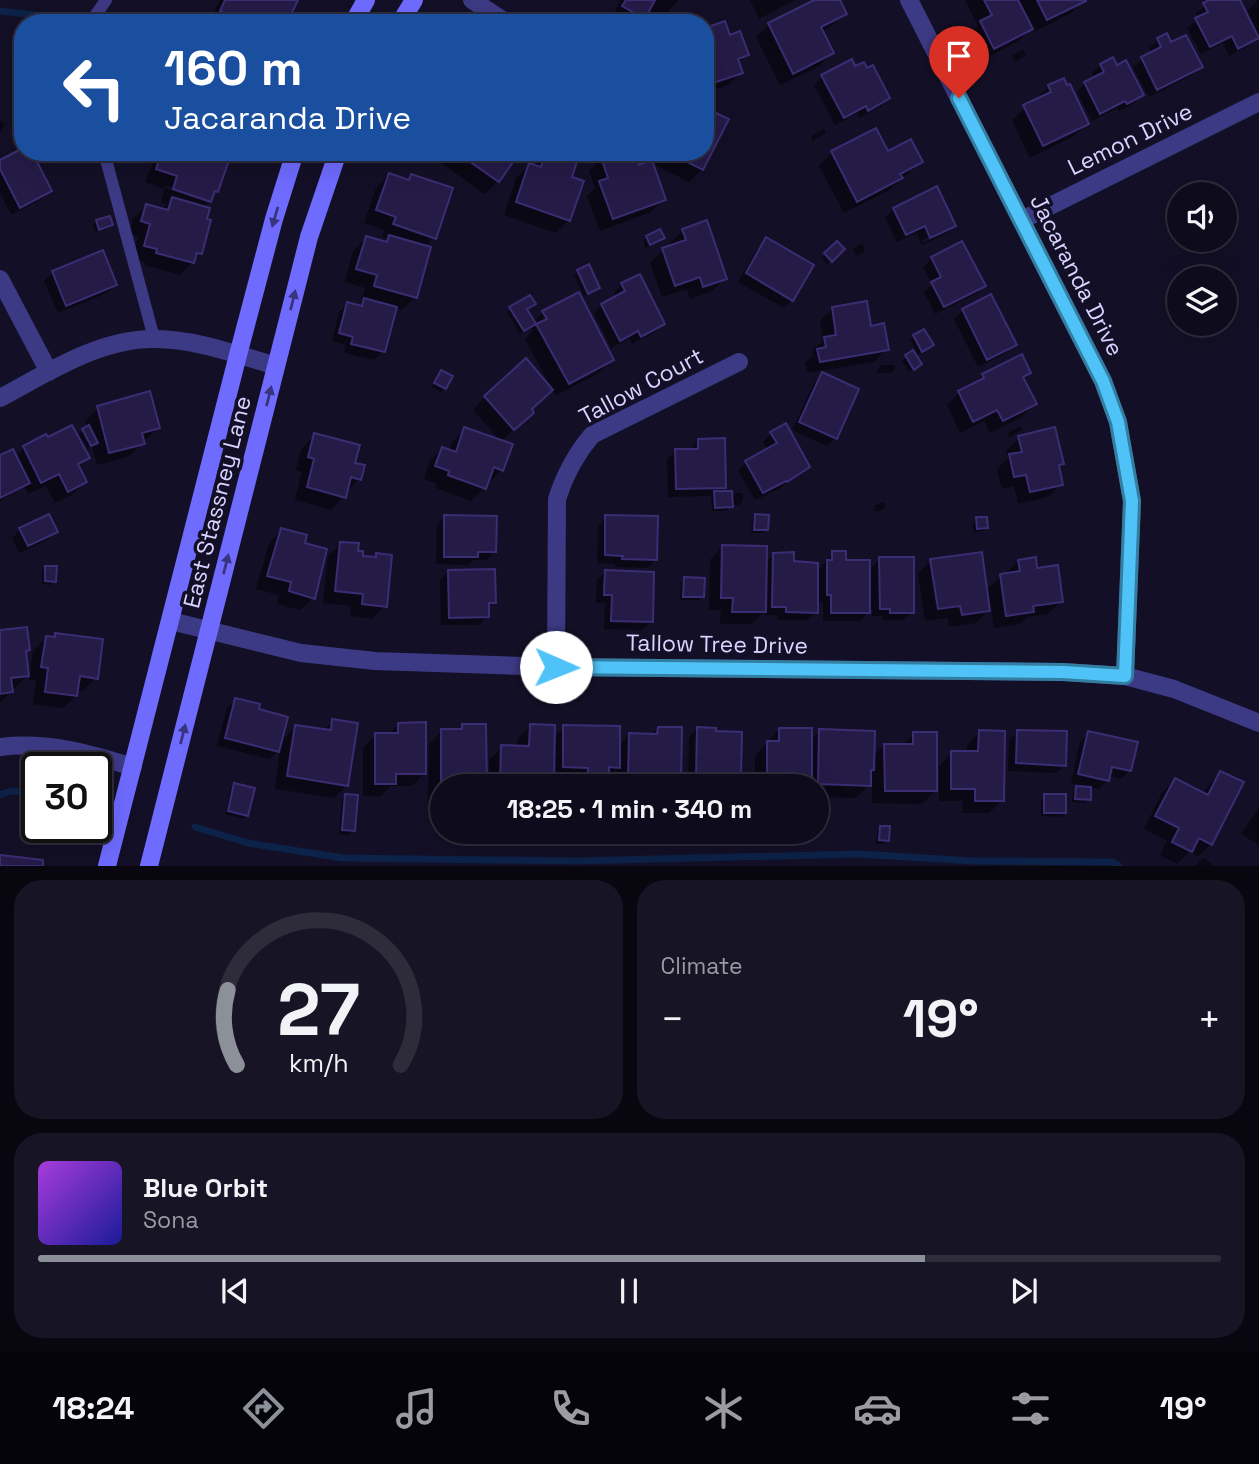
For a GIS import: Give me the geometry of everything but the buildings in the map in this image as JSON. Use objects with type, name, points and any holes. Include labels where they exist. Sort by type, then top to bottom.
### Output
[{"type":"main road","name":"East Stassney Lane","points":[[107,866],[238,355],[292,161]]},
{"type":"main road","name":"East Stassney Lane","points":[[149,866],[309,237],[335,161]]},
{"type":"street","points":[[472,0],[493,14]]},
{"type":"street","name":"Jacaranda Drive","points":[[909,0],[1103,381],[1118,422],[1132,501],[1125,676]]},
{"type":"street","name":"Lemon Drive","points":[[1022,219],[1259,102]]},
{"type":"street","points":[[0,279],[49,372]]},
{"type":"street","points":[[0,398],[105,346],[154,338],[194,344],[276,366]]},
{"type":"street","name":"Tallow Court","points":[[556,667],[558,499],[564,477],[575,455],[592,435],[739,362]]},
{"type":"street","name":"Tallow Tree Drive","points":[[171,621],[301,653],[339,658],[556,667],[1063,672],[1125,676],[1186,693],[1259,723]]},
{"type":"street","points":[[0,747],[21,744],[51,746],[132,767]]},
{"type":"lane","points":[[106,161],[154,338]]},
{"type":"waterway","points":[[0,11],[26,14]]},
{"type":"waterway","points":[[0,795],[11,791],[21,792]]},
{"type":"waterway","points":[[195,827],[248,843],[343,858],[576,861],[858,854],[974,861],[1112,862],[1119,866]]},
{"type":"route","points":[[556,667],[1063,672],[1125,676],[1132,501],[1118,422],[1103,381],[959,98]]}]
